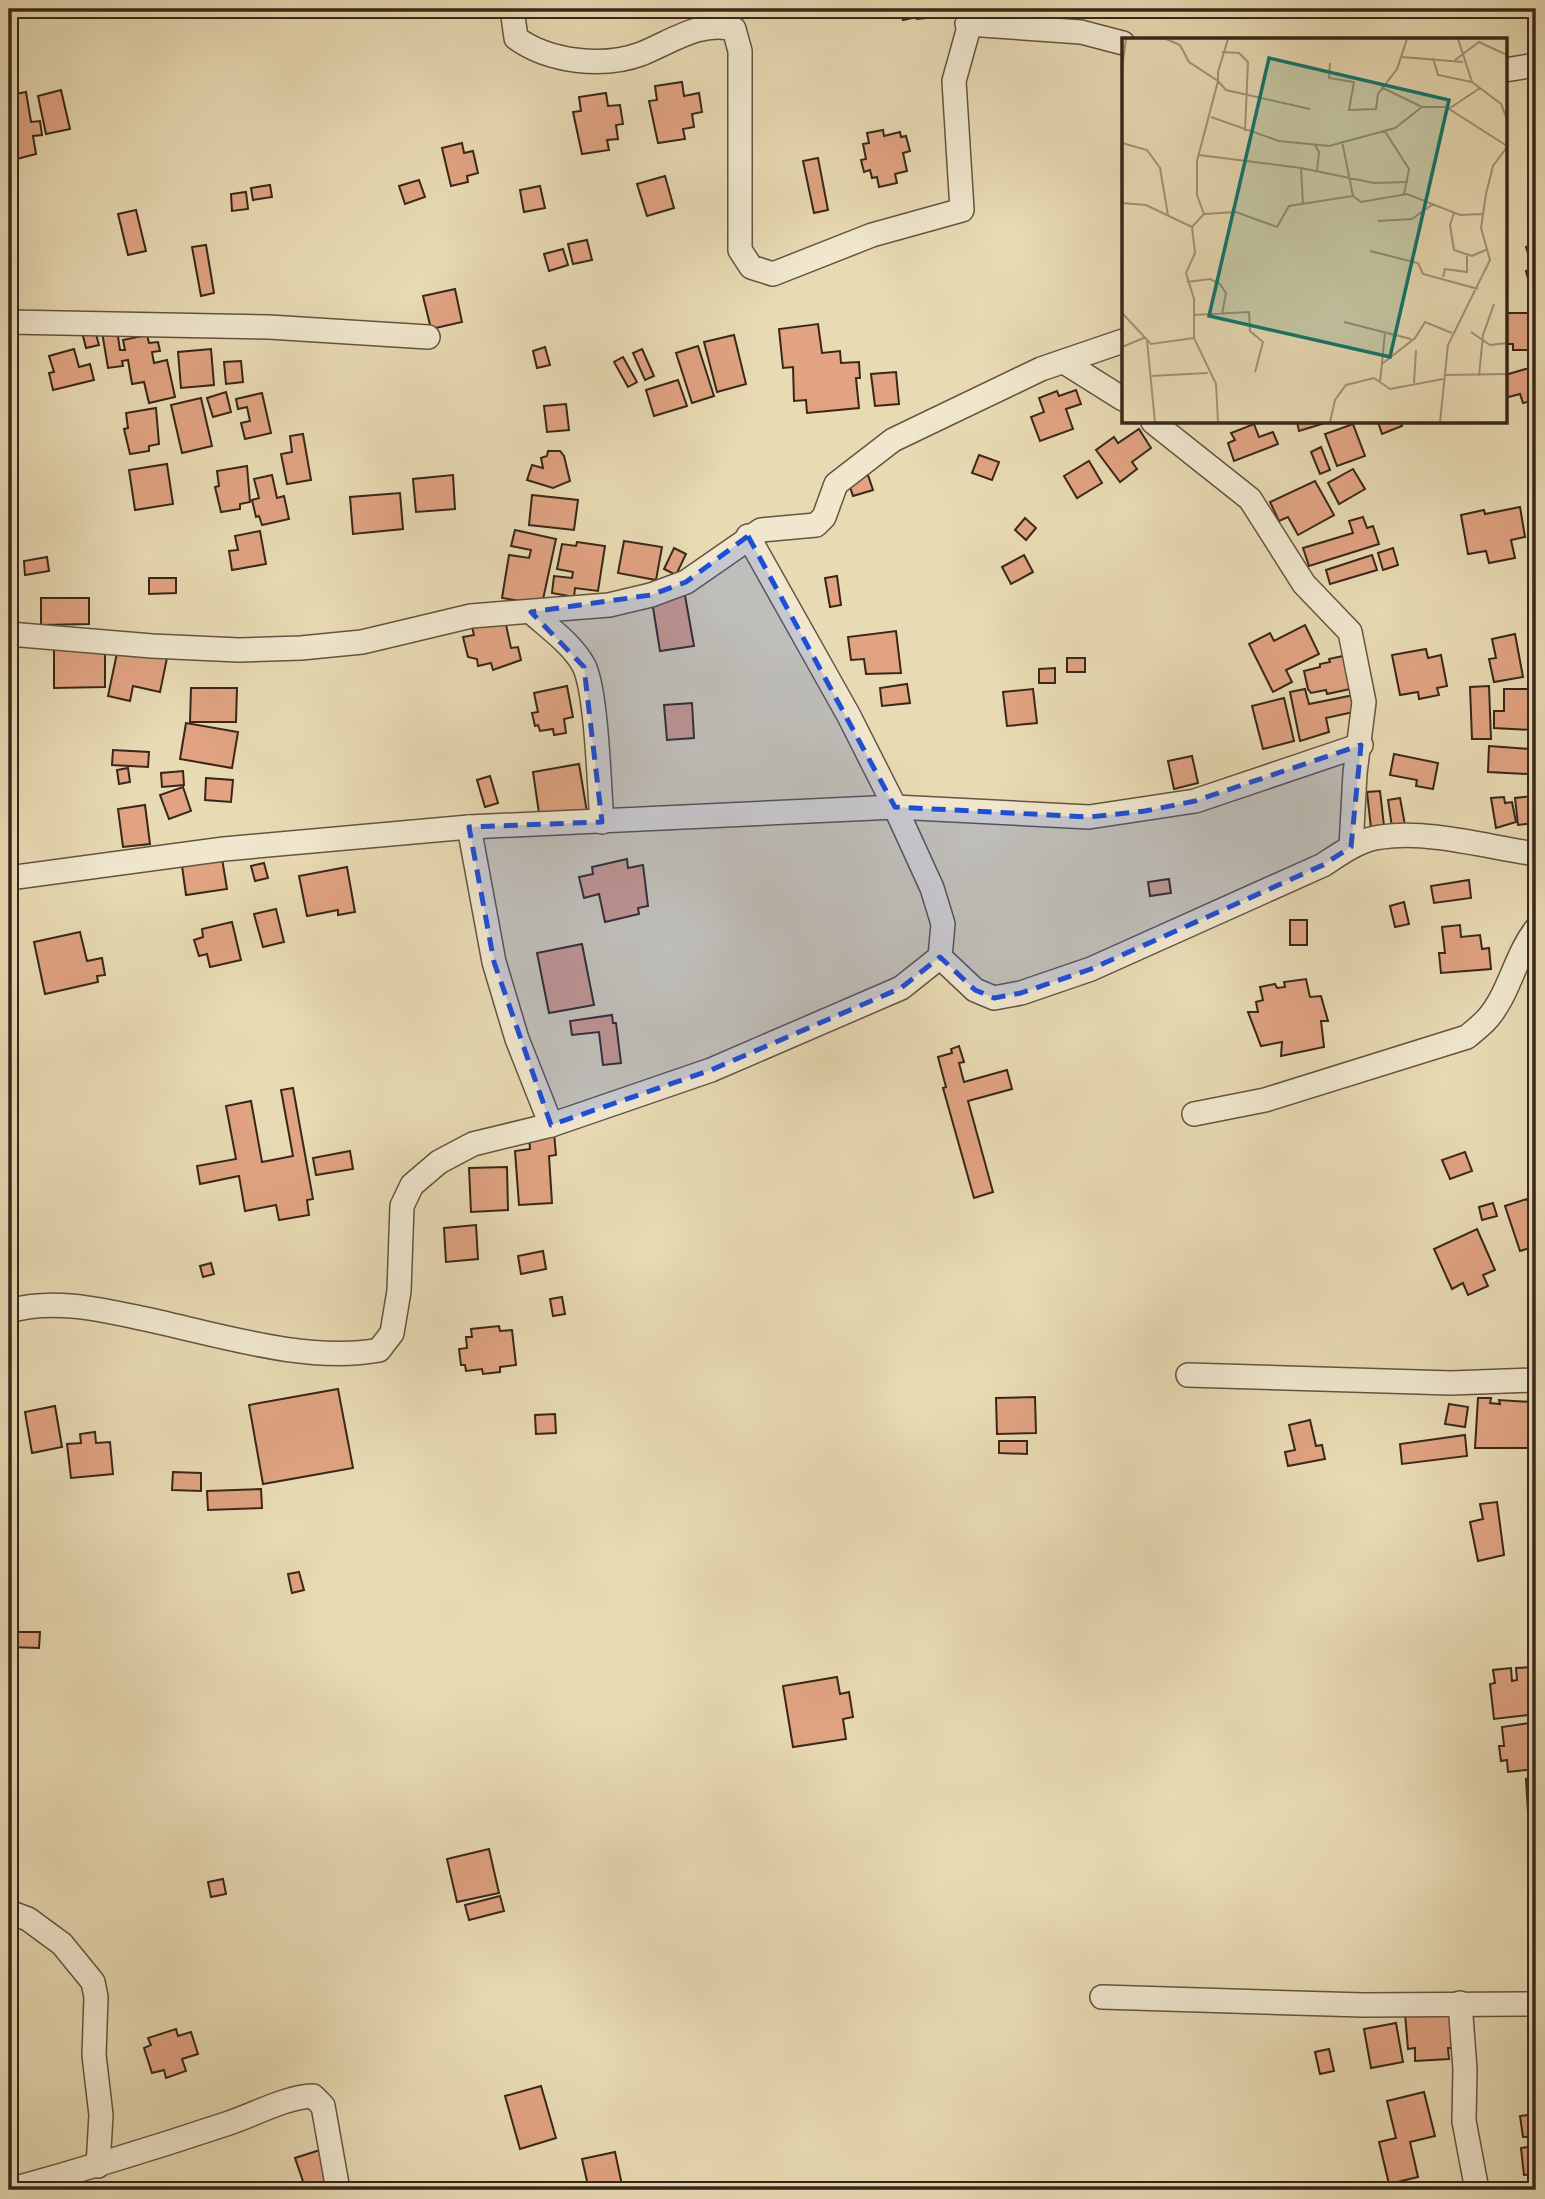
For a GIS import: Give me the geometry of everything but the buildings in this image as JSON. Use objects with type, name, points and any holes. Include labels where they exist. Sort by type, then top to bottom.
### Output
[{"type":"street","points":[[512,9],[516,38],[528,48],[546,54],[592,61],[614,62],[643,53],[669,39],[706,28],[722,26],[734,29],[740,73],[740,250],[751,267],[773,274],[872,235],[962,210],[954,81],[970,17],[1082,32],[1122,43]]},
{"type":"street","points":[[1506,70],[1536,65]]},
{"type":"street","points":[[9,322],[269,327],[428,337]]},
{"type":"street","points":[[9,634],[239,650],[300,648],[362,642],[471,616],[609,605],[651,595],[685,582],[748,536],[776,527],[801,528],[816,525],[824,517],[836,484],[893,440],[1041,369],[1122,341]]},
{"type":"street","points":[[1064,362],[1122,398]]},
{"type":"street","points":[[1156,424],[1250,499],[1304,584],[1350,632],[1364,702],[1361,745],[1355,773],[1351,847]]},
{"type":"street","points":[[9,1311],[23,1307],[81,1305],[309,1352],[361,1354],[379,1350],[392,1333],[399,1291],[402,1206],[412,1185],[439,1162],[474,1144],[551,1125],[724,1065],[901,988],[940,957],[943,924],[932,888],[849,716],[748,536]]},
{"type":"street","points":[[531,612],[555,633],[584,667],[590,691],[602,822]]},
{"type":"street","points":[[9,878],[224,849],[469,827],[895,807],[1088,817],[1145,811],[1195,801],[1361,745]]},
{"type":"street","points":[[469,827],[494,962],[517,1039],[551,1125]]},
{"type":"street","points":[[940,957],[975,990],[994,999],[1021,993],[1091,969],[1323,865],[1351,847],[1380,836],[1429,838],[1536,854]]},
{"type":"street","points":[[1194,1114],[1265,1100],[1467,1037],[1488,1018],[1507,986],[1525,944],[1536,929]]},
{"type":"street","points":[[1188,1375],[1439,1383],[1536,1380]]},
{"type":"street","points":[[9,1912],[28,1919],[62,1944],[93,1982],[96,1997],[94,2054],[102,2115],[98,2166]]},
{"type":"street","points":[[1102,1997],[1363,2005],[1536,2004]]},
{"type":"street","points":[[1460,2003],[1465,2069],[1464,2121],[1476,2190]]},
{"type":"street","points":[[9,2190],[98,2166],[265,2111],[299,2096],[313,2096],[323,2106],[338,2190]]},
{"type":"highlighted area","points":[[748,536],[895,807],[1089,817],[1145,811],[1195,801],[1361,745],[1351,847],[1323,865],[1091,969],[1021,993],[994,998],[975,990],[940,957],[901,988],[711,1070],[551,1125],[494,962],[469,827],[602,822],[584,667],[531,612],[651,595],[686,582]]}]
